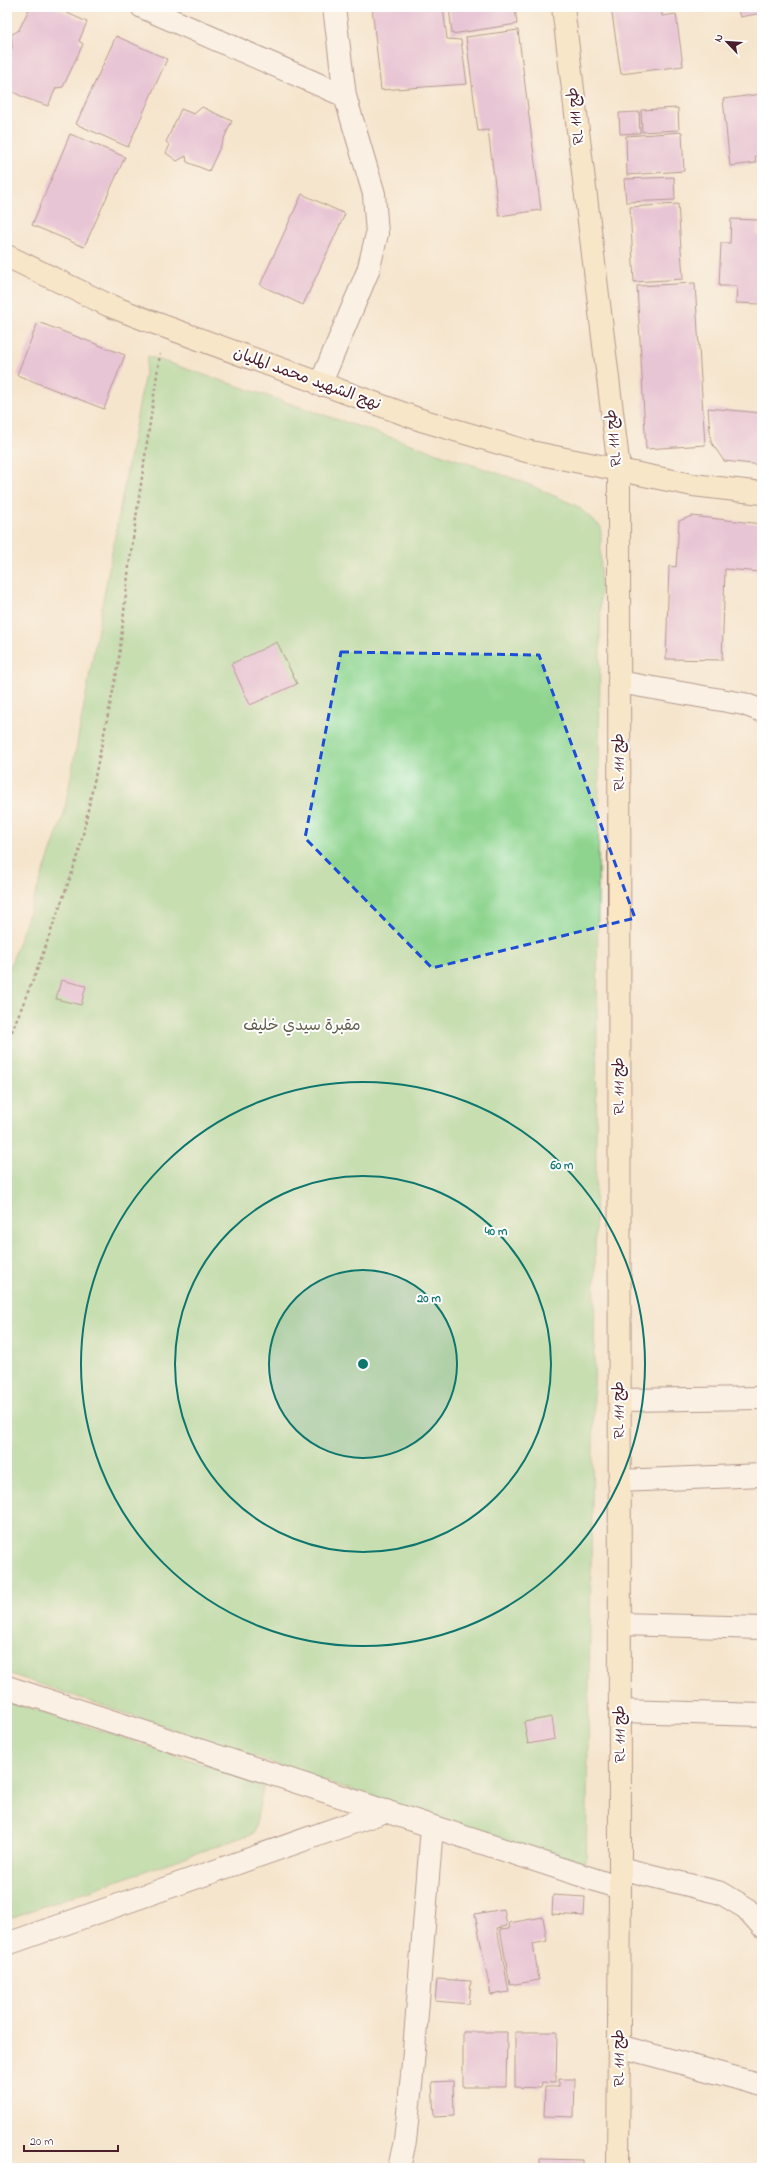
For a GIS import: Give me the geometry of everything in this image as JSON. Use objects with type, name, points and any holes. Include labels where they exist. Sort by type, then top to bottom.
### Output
[{"type":"street","points":[[142,7],[344,96]]},
{"type":"street","points":[[320,385],[368,271],[377,234],[374,194],[344,96],[334,7]]},
{"type":"street","name":"RL طج 111","points":[[563,7],[619,469],[620,1878],[618,2168]]},
{"type":"street","name":"نهج الشهيد محمد المليان","points":[[7,256],[108,305],[320,385],[421,420],[526,451],[692,485],[762,493]]},
{"type":"street","points":[[619,682],[744,704],[762,711]]},
{"type":"street","points":[[620,1400],[762,1398]]},
{"type":"street","points":[[619,1481],[762,1475]]},
{"type":"street","points":[[619,1624],[762,1628]]},
{"type":"street","points":[[7,1687],[432,1827],[620,1878],[721,1893],[746,1908],[762,1926]]},
{"type":"street","points":[[620,1711],[762,1715]]},
{"type":"street","points":[[7,1944],[386,1811]]},
{"type":"street","points":[[399,2168],[405,2141],[411,2082],[432,1827]]},
{"type":"street","points":[[619,2046],[762,2085]]},
{"type":"path","points":[[7,1043],[37,970],[79,853],[118,667],[129,566],[159,360],[162,325]]},
{"type":"highlighted area","points":[[341,652],[539,655],[635,918],[432,968],[305,838]]},
{"type":"green space","name":"مقبرة سيدي خليف","points":[[148,356],[521,481],[577,506],[601,527],[594,1389],[586,1870],[7,1673],[7,975],[64,814]]},
{"type":"green space","points":[[7,1700],[264,1784],[254,1833],[7,1919]]},
{"type":"building","points":[[30,7],[54,7],[87,22],[79,41],[83,44],[63,87],[56,88],[48,106],[25,98],[7,89],[7,58],[12,48],[11,35],[19,30]]},
{"type":"building","points":[[372,7],[443,7],[447,39],[461,40],[467,84],[381,90]]},
{"type":"building","points":[[449,7],[515,7],[517,24],[452,34]]},
{"type":"building","points":[[611,7],[661,7],[662,16],[676,14],[683,66],[621,74]]},
{"type":"building","points":[[696,7],[711,7],[711,8],[696,11]]},
{"type":"building","points":[[737,7],[762,7],[762,13],[740,17]]},
{"type":"building","points":[[518,30],[541,210],[499,216],[488,130],[478,131],[466,37]]},
{"type":"building","points":[[116,36],[167,59],[128,147],[76,124]]},
{"type":"building","points":[[762,94],[762,156],[755,156],[756,163],[730,166],[723,99]]},
{"type":"building","points":[[202,107],[232,121],[209,171],[187,162],[186,156],[177,161],[166,153],[170,145],[166,142],[181,109],[194,114]]},
{"type":"building","points":[[678,108],[679,130],[642,132],[641,110]]},
{"type":"building","points":[[639,112],[640,133],[620,134],[619,113]]},
{"type":"building","points":[[682,132],[684,171],[627,175],[626,136]]},
{"type":"building","points":[[70,134],[125,157],[84,247],[32,225]]},
{"type":"building","points":[[674,177],[675,200],[626,202],[624,179]]},
{"type":"building","points":[[302,194],[345,214],[303,305],[260,285]]},
{"type":"building","points":[[678,204],[683,279],[634,282],[630,207]]},
{"type":"building","points":[[731,219],[758,220],[757,236],[762,236],[760,304],[736,303],[737,286],[719,286],[721,243],[730,243]]},
{"type":"building","points":[[695,283],[705,445],[646,449],[637,286]]},
{"type":"building","points":[[38,322],[125,355],[104,409],[17,375]]},
{"type":"building","points":[[708,408],[762,413],[762,465],[724,461],[711,442]]},
{"type":"building","points":[[692,516],[762,524],[762,572],[725,569],[722,660],[666,659],[669,566],[676,567],[679,521]]},
{"type":"building","points":[[277,642],[297,684],[250,705],[231,664]]},
{"type":"building","points":[[61,980],[86,986],[81,1005],[56,999]]},
{"type":"building","points":[[552,1717],[555,1739],[528,1744],[524,1722]]},
{"type":"building","points":[[553,1895],[585,1897],[584,1916],[552,1914]]},
{"type":"building","points":[[504,1909],[507,1926],[497,1928],[509,1992],[491,1995],[475,1914]]},
{"type":"building","points":[[543,1917],[547,1941],[533,1944],[539,1980],[510,1985],[500,1929],[510,1928],[509,1923]]},
{"type":"building","points":[[437,1979],[471,1981],[469,2004],[435,2001]]},
{"type":"building","points":[[463,2032],[507,2032],[506,2087],[463,2087]]},
{"type":"building","points":[[515,2032],[557,2032],[556,2083],[542,2082],[541,2088],[515,2087]]},
{"type":"building","points":[[559,2079],[575,2079],[574,2117],[544,2116],[545,2087],[559,2087]]},
{"type":"building","points":[[453,2081],[454,2116],[434,2117],[432,2082]]},
{"type":"building","points":[[540,2159],[583,2160],[583,2168],[540,2168]]}]
